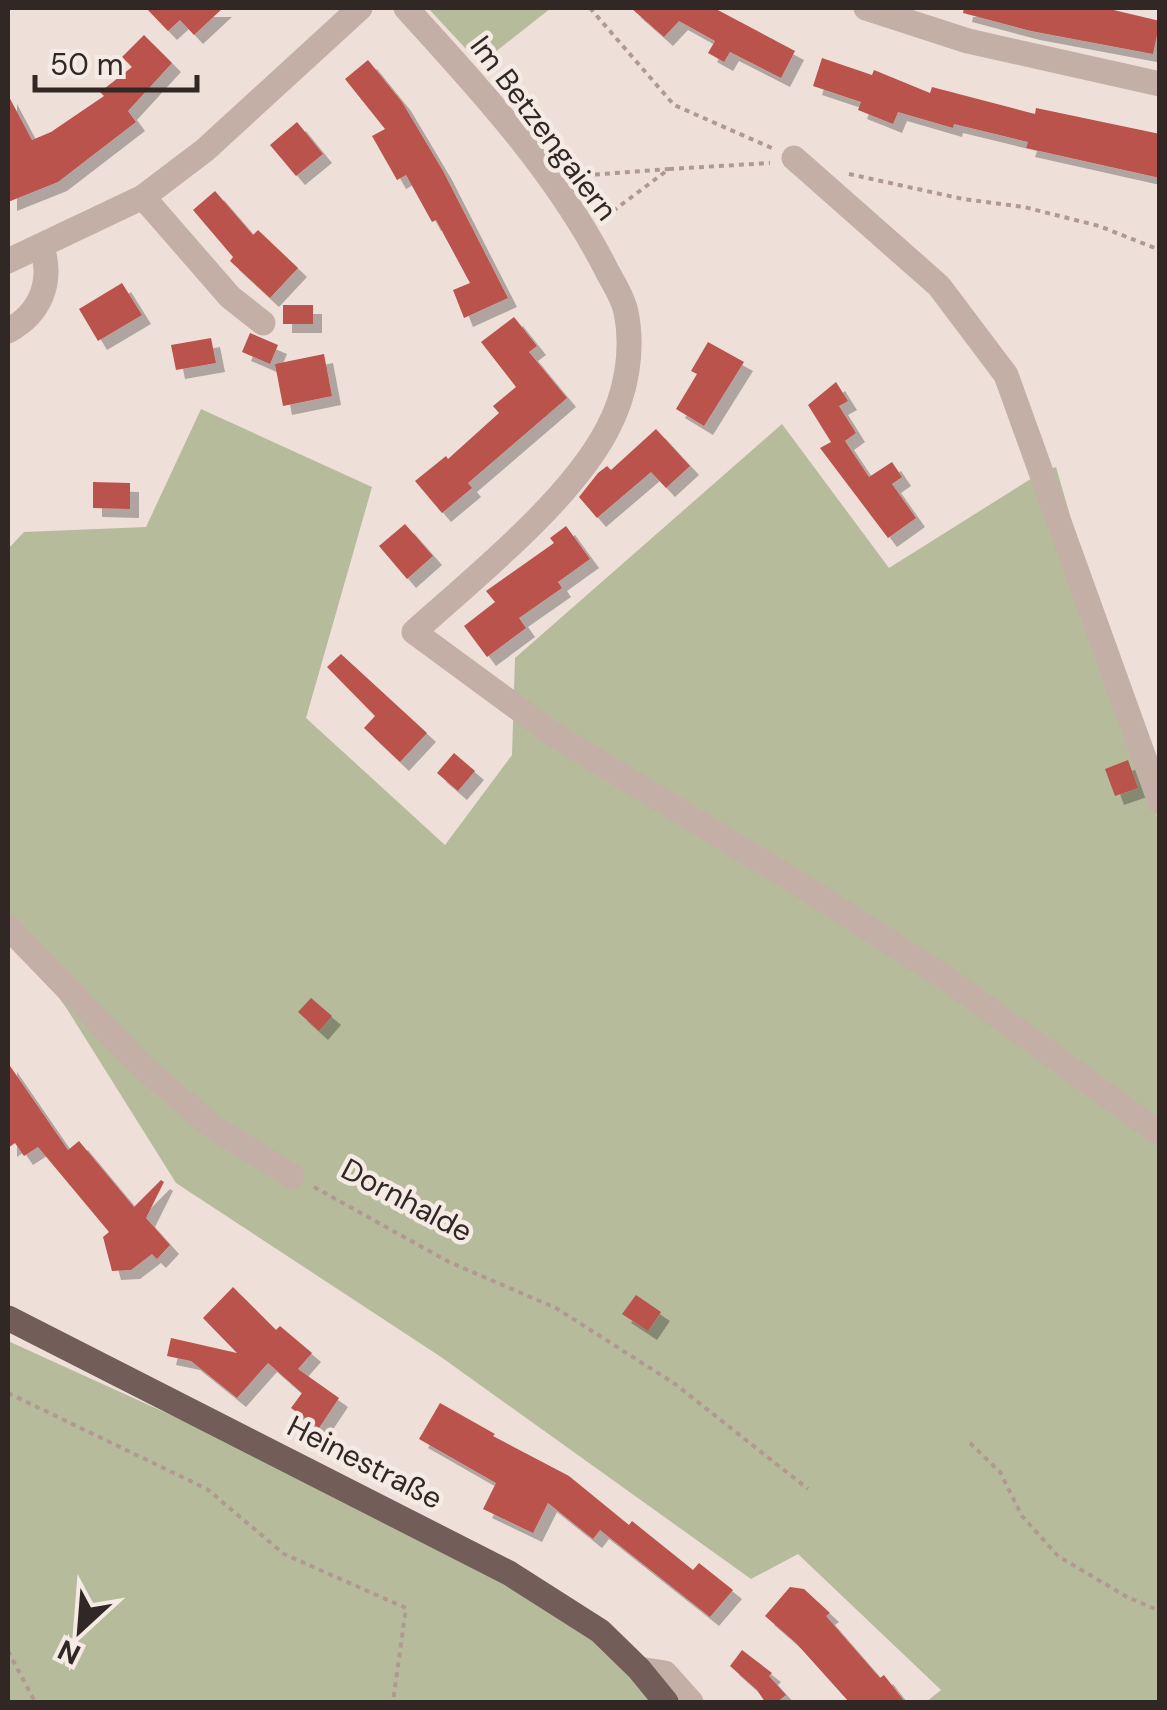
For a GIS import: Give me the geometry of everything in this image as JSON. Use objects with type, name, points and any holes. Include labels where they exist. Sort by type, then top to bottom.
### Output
[{"type":"main road","name":"Heinestraße","points":[[8,1318],[509,1573],[600,1631],[666,1702]]},
{"type":"street","points":[[8,261],[143,197],[205,150],[360,8]]},
{"type":"street","name":"Im Betzengaiern","points":[[406,8],[486,96],[586,231],[626,308],[630,349],[622,394],[607,430],[574,478],[511,545],[414,632],[552,734],[810,890],[950,982],[1160,1134]]},
{"type":"street","points":[[866,8],[968,41],[1160,84]]},
{"type":"street","points":[[794,158],[938,286],[1006,375],[1160,802]]},
{"type":"street","points":[[143,197],[230,297],[263,323]]},
{"type":"street","points":[[8,331],[29,313],[45,290],[48,268],[42,247]]},
{"type":"street","name":"Dornhalde","points":[[8,927],[142,1066],[212,1127],[292,1176]]},
{"type":"street","points":[[638,1669],[664,1673],[690,1702]]},
{"type":"path","points":[[590,8],[674,104],[794,158]]},
{"type":"path","points":[[549,178],[756,166],[794,158]]},
{"type":"path","points":[[586,231],[670,169]]},
{"type":"path","points":[[850,174],[963,199],[1024,207],[1099,226],[1160,250]]},
{"type":"path","name":"Dornhalde","points":[[292,1176],[449,1262],[556,1308],[674,1384],[808,1490]]},
{"type":"path","points":[[8,1393],[207,1489],[284,1554],[406,1608],[393,1702]]},
{"type":"path","points":[[970,1443],[1000,1472],[1022,1516],[1058,1556],[1127,1597],[1160,1611]]},
{"type":"path","points":[[8,1651],[35,1702]]},
{"type":"green space","points":[[428,8],[551,8],[480,64]]},
{"type":"green space","points":[[201,409],[372,487],[306,718],[445,845],[512,755],[515,658],[782,424],[889,568],[1056,467],[1159,823],[1159,1702],[926,1702],[941,1690],[798,1554],[751,1579],[441,1357],[176,1183],[67,1009],[8,927],[8,549],[24,532],[146,527]]},
{"type":"green space","points":[[8,1341],[472,1552],[551,1598],[666,1702],[8,1702]]},
{"type":"building","points":[[146,8],[223,8],[194,35],[180,20],[168,31]]},
{"type":"building","points":[[631,8],[714,8],[795,51],[781,78],[730,52],[724,62],[708,53],[715,41],[679,21],[664,37]]},
{"type":"building","points":[[964,8],[1105,8],[1160,21],[1153,54],[1031,31],[963,13]]},
{"type":"building","points":[[144,35],[172,63],[128,111],[136,122],[58,182],[8,202],[8,95],[32,140],[51,132],[104,96],[100,92],[132,67],[122,57]]},
{"type":"building","points":[[822,58],[872,75],[874,70],[930,93],[932,87],[1035,114],[1036,108],[1160,134],[1160,178],[1026,148],[1028,142],[954,124],[953,128],[898,112],[893,124],[858,110],[861,102],[813,86]]},
{"type":"building","points":[[368,60],[402,102],[443,171],[508,298],[464,318],[453,290],[470,283],[406,175],[397,180],[372,136],[385,129],[345,79]]},
{"type":"building","points":[[297,122],[323,154],[296,176],[270,145]]},
{"type":"building","points":[[215,191],[253,235],[258,230],[298,268],[270,298],[230,261],[233,257],[193,210]]},
{"type":"building","points":[[122,283],[142,315],[98,341],[79,309]]},
{"type":"building","points":[[283,305],[313,305],[313,324],[283,324]]},
{"type":"building","points":[[514,317],[537,346],[529,352],[567,398],[468,483],[472,488],[442,513],[415,481],[446,456],[448,459],[499,413],[493,406],[516,387],[481,342]]},
{"type":"building","points":[[250,333],[278,345],[270,364],[242,352]]},
{"type":"building","points":[[211,338],[216,363],[176,370],[171,345]]},
{"type":"building","points":[[708,342],[744,362],[704,426],[676,409],[697,374],[691,371]]},
{"type":"building","points":[[324,354],[332,396],[283,406],[275,364]]},
{"type":"building","points":[[836,382],[848,401],[839,406],[856,433],[845,441],[869,477],[892,462],[902,477],[892,484],[916,518],[888,538],[820,448],[831,442],[808,405]]},
{"type":"building","points":[[656,429],[690,466],[666,488],[651,472],[597,518],[579,497],[598,473],[607,466],[611,470]]},
{"type":"building","points":[[93,482],[130,483],[130,509],[93,508]]},
{"type":"building","points":[[405,524],[433,556],[407,579],[379,546]]},
{"type":"building","points":[[566,526],[590,559],[558,582],[562,588],[519,618],[526,628],[487,657],[464,626],[495,602],[486,591],[554,543],[550,538]]},
{"type":"building","points":[[341,654],[427,733],[400,762],[364,728],[375,716],[327,667]]},
{"type":"building","points":[[454,753],[475,771],[458,791],[437,773]]},
{"type":"building","points":[[1128,760],[1138,788],[1115,796],[1105,769]]},
{"type":"building","points":[[311,998],[332,1016],[319,1031],[298,1012]]},
{"type":"building","points":[[8,1063],[68,1150],[79,1141],[134,1207],[161,1180],[164,1182],[146,1218],[170,1245],[157,1259],[152,1254],[131,1270],[112,1271],[103,1237],[109,1232],[38,1147],[24,1156],[15,1143],[8,1148]]},
{"type":"building","points":[[233,1287],[276,1330],[280,1326],[312,1353],[298,1369],[339,1398],[319,1428],[291,1408],[302,1393],[268,1363],[237,1398],[191,1361],[167,1356],[171,1338],[237,1353],[203,1318]]},
{"type":"building","points":[[636,1295],[661,1312],[648,1331],[622,1314]]},
{"type":"building","points":[[440,1403],[569,1476],[693,1570],[699,1563],[733,1590],[710,1617],[600,1530],[593,1539],[548,1503],[533,1533],[483,1509],[496,1483],[419,1439]]},
{"type":"building","points":[[790,1587],[804,1589],[830,1613],[826,1616],[905,1702],[849,1702],[796,1643],[765,1616]]},
{"type":"building","points":[[742,1650],[772,1673],[769,1676],[786,1695],[777,1702],[765,1702],[730,1666]]}]
